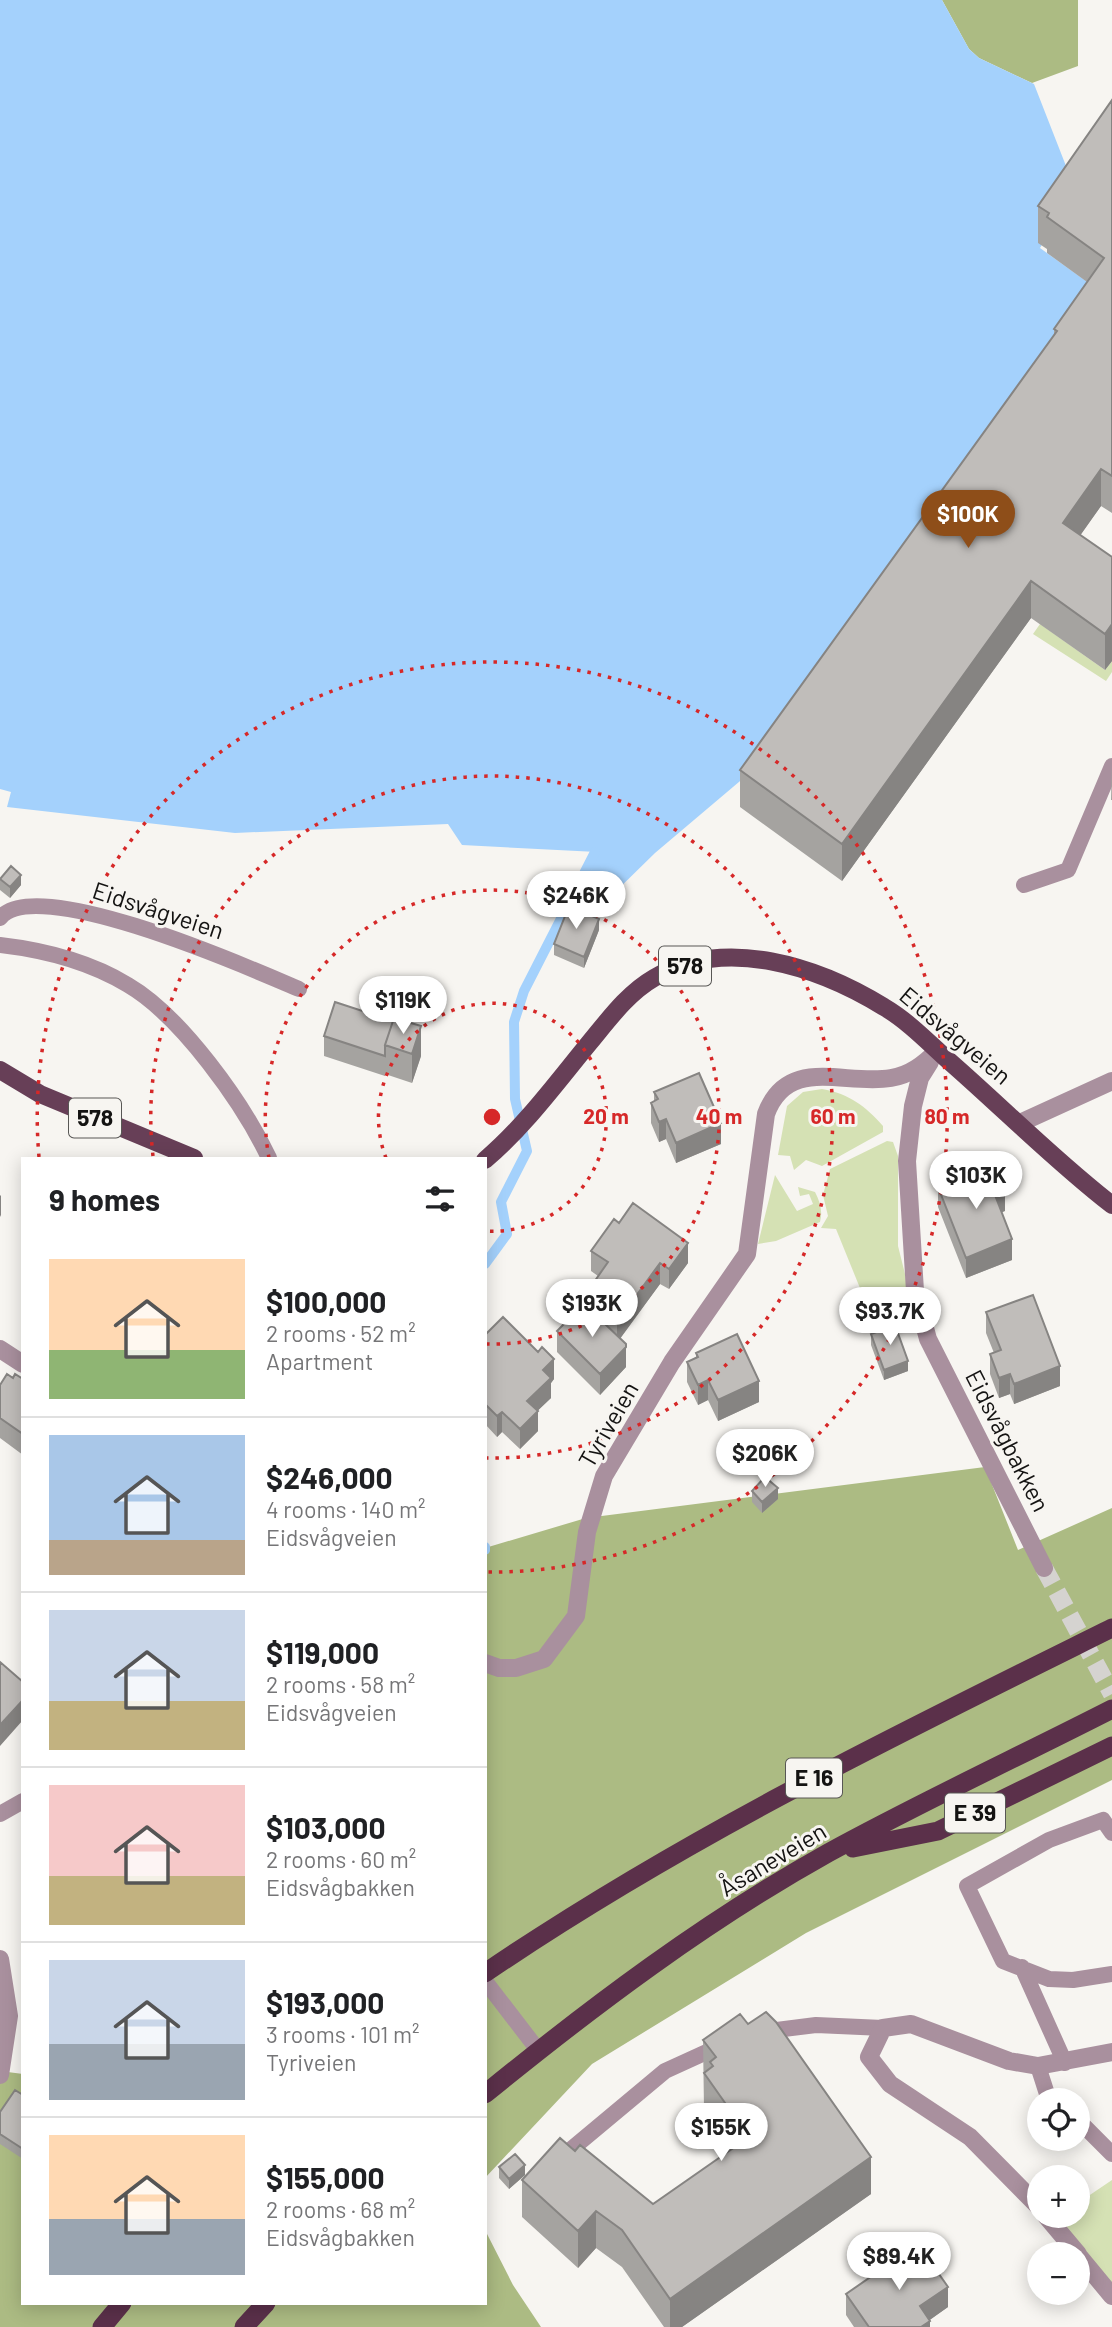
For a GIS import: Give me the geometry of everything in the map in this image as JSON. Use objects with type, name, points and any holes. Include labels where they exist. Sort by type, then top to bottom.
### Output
[{"type":"highway","name":"Åsaneveien","points":[[487,1972],[597,1898],[722,1827],[1112,1628]]},
{"type":"highway","name":"Åsaneveien","points":[[487,2092],[538,2050],[703,1931],[828,1853],[1112,1709]]},
{"type":"highway","name":"E 39","points":[[828,1853],[938,1831],[1112,1746]]},
{"type":"highway","points":[[102,2327],[120,2305]]},
{"type":"highway","points":[[244,2327],[264,2305]]},
{"type":"main road","name":"Eidsvågveien","points":[[487,1158],[534,1110],[620,1006],[654,978],[694,962],[735,956],[780,962],[830,980],[886,1007],[1020,1124],[1069,1172],[1112,1205]]},
{"type":"main road","name":"578","points":[[0,1070],[40,1094],[192,1157]]},
{"type":"street","name":"Eidsvågbakken","points":[[937,1051],[920,1079],[912,1106],[906,1161],[915,1291],[928,1339],[1044,1568]]},
{"type":"street","name":"Tyriveien","points":[[487,1664],[499,1668],[516,1668],[544,1659],[576,1616],[587,1532],[604,1476],[672,1362],[747,1254],[766,1114],[771,1099],[791,1082],[803,1077],[891,1079],[915,1070],[937,1051]]},
{"type":"street","points":[[1020,1124],[1112,1081]]},
{"type":"street","points":[[0,1349],[21,1363]]},
{"type":"street","points":[[0,1959],[9,2016],[0,2075]]},
{"type":"street","points":[[1027,2195],[970,2137],[890,2084],[869,2057],[883,2028],[911,2024],[1009,2061],[1038,2066],[1112,2052]]},
{"type":"street","points":[[1056,2228],[1068,2242]]},
{"type":"street","points":[[1090,2269],[1112,2296]]},
{"type":"lane","points":[[1024,885],[1068,870],[1112,766]]},
{"type":"lane","name":"Eidsvågveien","points":[[0,918],[17,907],[63,907],[131,925],[225,958],[299,989]]},
{"type":"lane","points":[[0,945],[91,966],[129,985],[164,1012],[217,1073],[268,1157]]},
{"type":"lane","points":[[0,1814],[21,1802]]},
{"type":"lane","points":[[1112,1833],[1103,1821],[1049,1840],[967,1886],[1003,1961],[1049,1979],[1073,1980],[1112,1974]]},
{"type":"lane","points":[[1022,1968],[1065,2063]]},
{"type":"lane","points":[[487,1984],[538,2050]]},
{"type":"lane","points":[[543,2172],[665,2071],[738,2037],[816,2025],[883,2028]]},
{"type":"lane","points":[[1038,2066],[1044,2088]]},
{"type":"lane","points":[[1090,2132],[1112,2154]]},
{"type":"green space","points":[[942,0],[1078,0],[1078,66],[1032,83],[979,58],[969,49]]},
{"type":"green space","points":[[1040,624],[1105,670],[1112,661],[1112,672],[1106,681],[1033,634]]},
{"type":"green space","points":[[822,1089],[841,1094],[856,1102],[883,1126],[883,1132],[822,1166],[806,1160],[794,1170],[790,1156],[778,1155],[787,1106],[803,1092]]},
{"type":"green space","points":[[887,1141],[893,1142],[898,1156],[898,1246],[912,1302],[910,1314],[882,1324],[862,1293],[836,1229],[821,1228],[828,1216],[823,1195],[830,1169]]},
{"type":"green space","points":[[775,1175],[797,1211],[813,1204],[809,1194],[800,1196],[798,1187],[815,1192],[820,1207],[820,1222],[776,1241],[758,1244]]},
{"type":"green space","points":[[985,1467],[1018,1550],[1112,1508],[1112,1780],[806,1933],[592,2064],[487,2176],[487,1547],[586,1518]]},
{"type":"green space","points":[[0,2071],[21,2074],[21,2305],[487,2305],[487,2234],[513,2285],[541,2327],[0,2327]]},
{"type":"green space","points":[[1112,2180],[1112,2292],[1090,2270],[1090,2242],[1061,2242],[1047,2228],[1090,2228],[1090,2195]]},
{"type":"water","points":[[0,0],[942,0],[969,49],[979,58],[1034,84],[1075,189],[1040,248],[1104,294],[785,743],[655,853],[607,900],[578,909],[597,852],[462,845],[448,824],[235,833],[7,807],[11,792],[0,789]]},
{"type":"building","points":[[1112,100],[1112,476],[1101,469],[1063,523],[1112,557],[1112,624],[1105,634],[1031,581],[842,844],[740,770],[1057,331],[1054,329],[1104,258],[1047,217],[1049,213],[1038,206]]},
{"type":"building","points":[[11,866],[21,875],[10,887],[0,879]]},
{"type":"building","points":[[569,906],[599,919],[584,957],[554,944]]},
{"type":"building","points":[[335,1002],[393,1021],[385,1045],[385,1056],[324,1036]]},
{"type":"building","points":[[394,1018],[421,1026],[412,1054],[385,1045]]},
{"type":"building","points":[[699,1073],[721,1123],[676,1143],[666,1119],[659,1122],[651,1103],[658,1099],[654,1092]]},
{"type":"building","points":[[984,1168],[986,1172],[996,1168],[1005,1191],[995,1195],[1012,1239],[966,1258],[938,1187]]},
{"type":"building","points":[[633,1203],[688,1243],[669,1269],[660,1263],[617,1322],[583,1298],[608,1262],[591,1251],[614,1219],[619,1223]]},
{"type":"building","points":[[1033,1295],[1060,1366],[1014,1384],[1010,1374],[999,1378],[990,1354],[1001,1350],[986,1312]]},
{"type":"building","points":[[584,1304],[626,1344],[600,1374],[557,1331]]},
{"type":"building","points":[[503,1317],[538,1352],[542,1347],[554,1359],[543,1370],[551,1378],[527,1401],[538,1411],[520,1429],[502,1412],[497,1416],[487,1406],[487,1333]]},
{"type":"building","points":[[895,1325],[908,1361],[884,1370],[871,1334]]},
{"type":"building","points":[[737,1334],[759,1381],[718,1400],[708,1380],[698,1385],[687,1362],[698,1357],[696,1353]]},
{"type":"building","points":[[7,1374],[13,1378],[15,1374],[21,1378],[21,1433],[0,1418],[0,1385]]},
{"type":"building","points":[[765,1477],[778,1488],[762,1502],[752,1491]]},
{"type":"building","points":[[0,1662],[21,1680],[21,1702],[0,1725]]},
{"type":"building","points":[[766,2012],[776,2022],[871,2157],[670,2299],[622,2230],[596,2211],[578,2231],[522,2180],[560,2138],[575,2151],[580,2145],[653,2204],[749,2137],[704,2073],[713,2066],[710,2062],[716,2057],[703,2040],[740,2014],[748,2024]]},
{"type":"building","points":[[15,2090],[21,2094],[21,2148],[0,2134],[0,2112]]},
{"type":"building","points":[[515,2154],[525,2165],[509,2179],[499,2167]]},
{"type":"building","points":[[918,2244],[948,2287],[920,2306],[930,2321],[921,2327],[869,2327],[846,2294]]},
{"type":"waterway","points":[[487,1261],[507,1234],[501,1202],[527,1151],[515,1099],[514,1022],[524,991],[595,852]]},
{"type":"tunnel","points":[[1044,1568],[1112,1694]]}]
